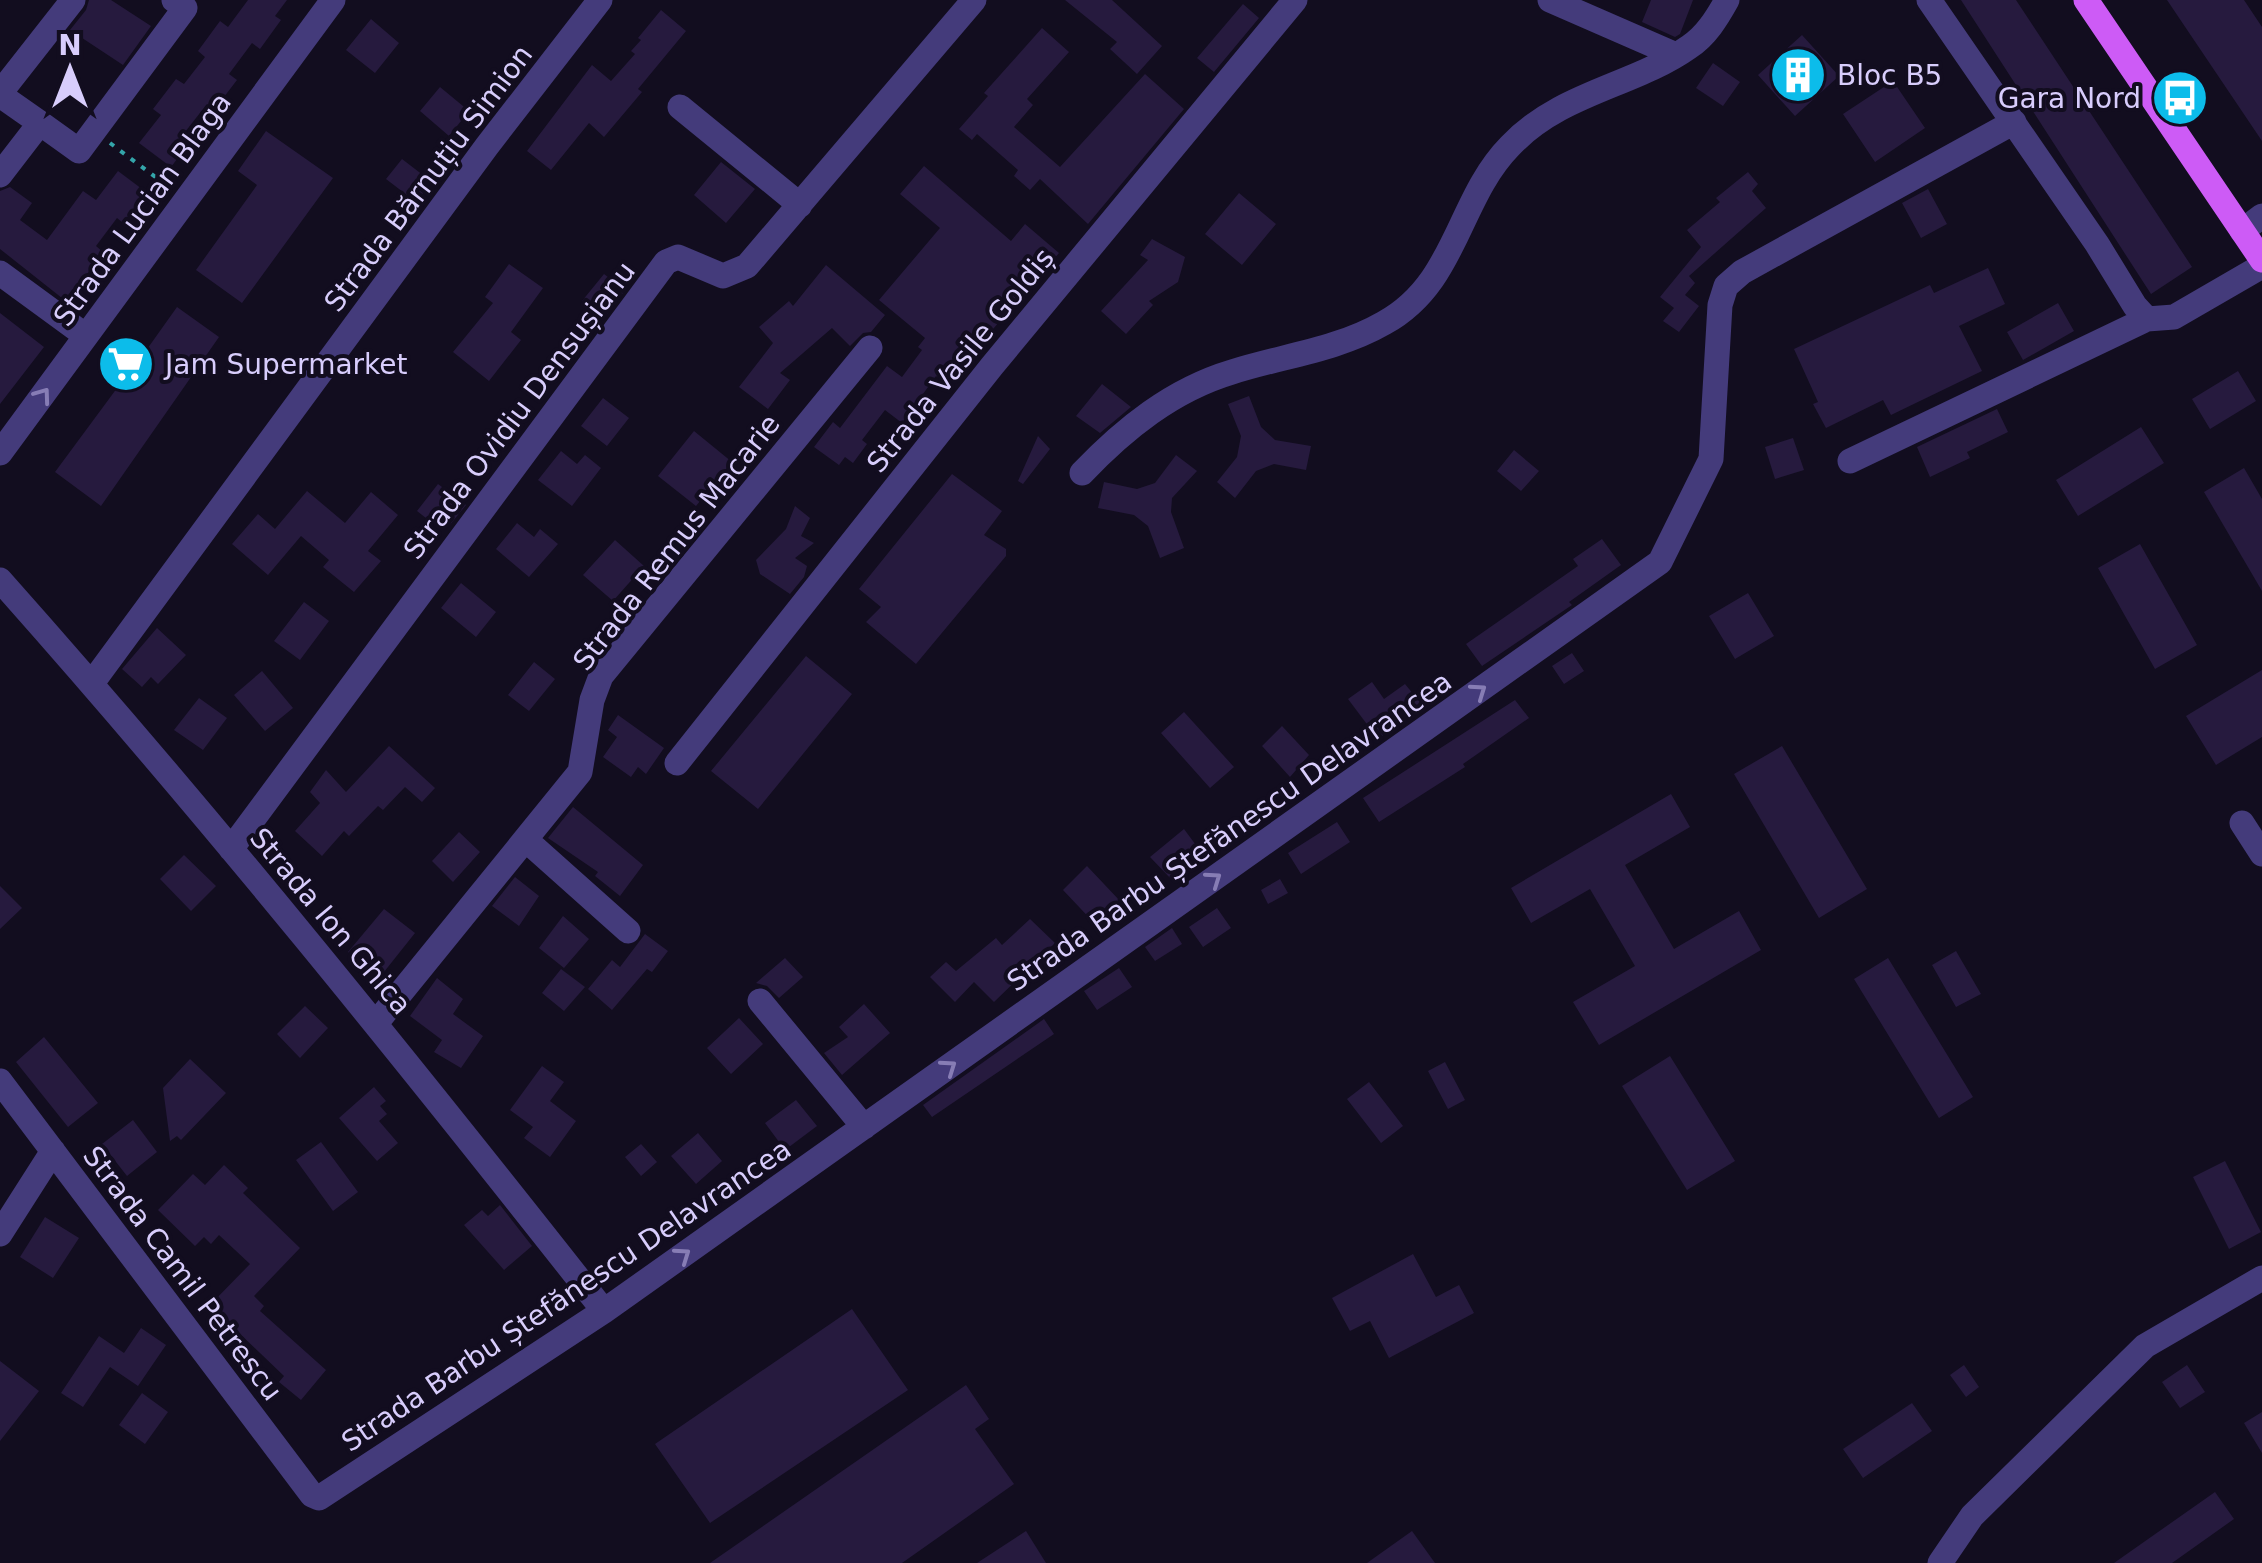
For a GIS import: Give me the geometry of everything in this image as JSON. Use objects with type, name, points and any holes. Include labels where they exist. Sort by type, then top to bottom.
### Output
[{"type":"main road","points":[[2086,0],[2252,223],[2262,263]]},
{"type":"street","points":[[72,0],[0,94],[79,151],[185,8],[174,0]]},
{"type":"street","name":"Strada Lucian Blaga","points":[[0,453],[334,0]]},
{"type":"street","name":"Strada Bărnuțiu Simion","points":[[92,683],[487,146],[600,0]]},
{"type":"street","name":"Strada Ovidiu Densușianu","points":[[231,849],[666,262],[678,257],[723,276],[747,266],[974,0]]},
{"type":"street","name":"Strada Vasile Goldiș","points":[[676,762],[992,366],[1295,0]]},
{"type":"street","points":[[1550,0],[1676,54]]},
{"type":"street","points":[[1082,472],[1117,436],[1170,398],[1228,372],[1322,349],[1385,323],[1421,294],[1448,257],[1488,175],[1510,146],[1544,118],[1572,102],[1691,47],[1715,22],[1727,0]]},
{"type":"street","points":[[1930,0],[2147,319]]},
{"type":"street","points":[[680,106],[800,205]]},
{"type":"street","name":"Strada Barbu Ștefănescu Delavrancea","points":[[319,1498],[604,1311],[1660,562],[1711,459],[1720,305],[1726,286],[1742,272],[2014,122]]},
{"type":"street","points":[[0,175],[40,123]]},
{"type":"street","points":[[1850,461],[2147,319],[2174,317],[2262,263]]},
{"type":"street","points":[[0,272],[86,336]]},
{"type":"street","name":"Strada Remus Macarie","points":[[377,1022],[580,772],[600,676],[870,348]]},
{"type":"street","name":"Strada Ion Ghica","points":[[0,580],[92,683],[377,1022],[604,1311]]},
{"type":"street","points":[[2242,823],[2262,854]]},
{"type":"street","points":[[526,840],[628,932]]},
{"type":"street","points":[[760,1000],[864,1126]]},
{"type":"street","name":"Strada Camil Petrescu","points":[[0,1081],[312,1495],[319,1498]]},
{"type":"street","points":[[0,1234],[54,1151]]},
{"type":"street","points":[[1940,1563],[1972,1516],[2145,1346],[2262,1278]]},
{"type":"path","points":[[94,131],[186,200]]},
{"type":"building","points":[[89,0],[111,0],[151,26],[123,65],[70,30]]},
{"type":"building","points":[[248,0],[287,0],[275,16],[281,20],[260,49],[252,43],[229,74],[237,80],[214,110],[207,104],[185,132],[193,138],[171,167],[139,143],[161,115],[153,109],[176,79],[184,84],[205,57],[198,51],[220,21],[228,27]]},
{"type":"building","points":[[1065,0],[1112,0],[1162,46],[1137,74],[1110,49],[1117,42]]},
{"type":"building","points":[[1651,0],[1693,0],[1680,34],[1675,37],[1642,22]]},
{"type":"building","points":[[1961,0],[2016,0],[2192,267],[2151,294]]},
{"type":"building","points":[[2167,0],[2244,0],[2262,27],[2262,141]]},
{"type":"building","points":[[1243,4],[1259,18],[1214,72],[1197,58]]},
{"type":"building","points":[[661,10],[686,31],[604,137],[589,123],[551,170],[527,151],[592,65],[611,81],[635,54],[631,51],[641,40],[638,38]]},
{"type":"building","points":[[371,19],[399,43],[375,73],[346,50]]},
{"type":"building","points":[[1042,28],[1069,52],[1027,99],[1033,105],[1014,127],[1060,167],[1145,74],[1184,109],[1088,224],[1040,179],[1030,190],[1014,176],[1018,170],[977,134],[972,140],[959,129],[988,96],[984,93]]},
{"type":"building","name":"Bloc B5","points":[[1802,35],[1839,76],[1795,116],[1758,75]]},
{"type":"building","points":[[1713,63],[1740,82],[1723,106],[1696,88]]},
{"type":"building","points":[[1893,81],[1925,128],[1875,162],[1843,114]]},
{"type":"building","points":[[440,87],[469,111],[449,136],[420,111]]},
{"type":"building","points":[[266,131],[333,178],[242,303],[196,270],[257,185],[238,171]]},
{"type":"building","points":[[402,159],[432,182],[416,202],[386,179]]},
{"type":"building","points":[[721,162],[755,189],[726,223],[694,195]]},
{"type":"building","points":[[924,166],[1011,241],[1025,224],[1059,253],[980,344],[950,386],[936,376],[902,423],[885,410],[862,440],[867,444],[853,463],[845,457],[839,465],[814,447],[833,422],[840,428],[887,366],[902,377],[922,350],[918,347],[925,338],[879,300],[940,228],[900,194]]},
{"type":"building","points":[[118,171],[146,192],[123,223],[117,218],[96,246],[103,252],[67,302],[0,249],[0,191],[10,187],[32,203],[20,220],[47,240],[83,191],[96,200]]},
{"type":"building","points":[[1748,172],[1758,184],[1752,191],[1766,208],[1689,276],[1695,283],[1685,295],[1699,306],[1679,332],[1663,321],[1674,308],[1660,297],[1701,247],[1687,230],[1720,202],[1716,198]]},
{"type":"building","points":[[1928,189],[1947,224],[1921,238],[1902,203]]},
{"type":"building","points":[[1239,193],[1276,224],[1242,265],[1205,234]]},
{"type":"building","points":[[1152,239],[1185,257],[1178,282],[1149,301],[1153,305],[1126,334],[1101,311],[1148,260],[1140,255]]},
{"type":"building","points":[[509,264],[543,288],[511,332],[521,340],[489,381],[453,352],[493,303],[485,297]]},
{"type":"building","points":[[826,265],[885,315],[871,332],[863,333],[850,346],[832,328],[780,373],[790,380],[768,409],[739,387],[773,343],[759,327],[789,301],[793,306]]},
{"type":"building","points":[[1988,268],[2005,304],[1959,326],[1982,371],[1891,415],[1883,400],[1826,428],[1813,404],[1818,402],[1794,349],[1930,285],[1934,293]]},
{"type":"building","points":[[604,274],[625,290],[604,318],[582,301]]},
{"type":"building","points":[[2058,303],[2074,331],[2023,360],[2007,332]]},
{"type":"building","points":[[177,307],[219,337],[101,506],[55,472],[123,380],[102,365],[122,337],[145,352]]},
{"type":"building","points":[[0,313],[44,347],[0,404]]},
{"type":"building","points":[[2238,371],[2256,401],[2210,429],[2192,399]]},
{"type":"building","points":[[1102,384],[1131,407],[1100,433],[1076,416]]},
{"type":"building","points":[[1249,396],[1261,427],[1275,440],[1311,446],[1306,470],[1274,464],[1256,471],[1235,498],[1217,482],[1237,457],[1241,436],[1228,404]]},
{"type":"building","points":[[603,398],[629,418],[607,446],[581,426]]},
{"type":"building","points":[[1997,409],[2008,432],[1967,452],[1970,458],[1930,477],[1917,447]]},
{"type":"building","points":[[2141,427],[2164,463],[2078,516],[2056,480]]},
{"type":"building","points":[[694,431],[732,462],[696,506],[658,476]]},
{"type":"building","points":[[1038,436],[1050,449],[1023,484],[1018,481]]},
{"type":"building","points":[[1793,438],[1804,470],[1775,479],[1765,447]]},
{"type":"building","points":[[1514,450],[1539,471],[1521,491],[1497,471]]},
{"type":"building","points":[[561,451],[577,464],[585,455],[601,468],[572,506],[538,480]]},
{"type":"building","points":[[1176,455],[1197,471],[1172,498],[1171,512],[1184,548],[1160,558],[1148,526],[1134,515],[1098,508],[1104,482],[1137,489],[1155,483]]},
{"type":"building","points":[[2244,468],[2262,499],[2262,591],[2204,492]]},
{"type":"building","points":[[952,474],[1002,511],[984,535],[1006,549],[1006,556],[916,664],[866,622],[881,607],[859,589]]},
{"type":"building","points":[[438,484],[466,505],[449,526],[436,515],[431,522],[417,511]]},
{"type":"building","points":[[307,491],[345,523],[371,492],[398,515],[368,551],[381,561],[354,592],[323,567],[329,560],[301,536],[268,575],[232,544],[258,514],[275,529]]},
{"type":"building","points":[[795,506],[810,518],[801,536],[814,543],[795,558],[807,566],[804,577],[790,594],[760,574],[756,560],[786,529]]},
{"type":"building","points":[[517,523],[534,537],[540,529],[558,544],[529,577],[496,549]]},
{"type":"building","points":[[1602,539],[1621,565],[1569,602],[1572,605],[1482,666],[1466,644],[1578,566],[1573,559]]},
{"type":"building","points":[[615,540],[644,566],[613,601],[583,575]]},
{"type":"building","points":[[2140,544],[2197,645],[2155,669],[2098,568]]},
{"type":"building","points":[[461,583],[496,612],[476,637],[441,608]]},
{"type":"building","points":[[1748,593],[1774,636],[1735,659],[1709,616]]},
{"type":"building","points":[[304,602],[329,621],[300,660],[274,641]]},
{"type":"building","points":[[157,628],[186,655],[158,684],[151,677],[142,687],[122,669]]},
{"type":"building","points":[[1572,653],[1584,671],[1564,684],[1552,666]]},
{"type":"building","points":[[806,656],[852,694],[758,809],[711,771]]},
{"type":"building","points":[[534,662],[555,679],[529,711],[508,695]]},
{"type":"building","points":[[2262,670],[2262,737],[2216,765],[2186,716]]},
{"type":"building","points":[[262,671],[293,708],[265,731],[234,695]]},
{"type":"building","points":[[1372,682],[1384,699],[1405,684],[1423,706],[1378,739],[1348,699]]},
{"type":"building","points":[[199,698],[227,718],[203,750],[174,730]]},
{"type":"building","points":[[1515,700],[1529,718],[1463,764],[1465,767],[1379,822],[1363,798]]},
{"type":"building","points":[[1184,712],[1234,767],[1210,788],[1161,733]]},
{"type":"building","points":[[618,715],[664,748],[646,774],[638,767],[631,777],[603,757],[617,737],[608,730]]},
{"type":"building","points":[[1282,726],[1309,755],[1290,777],[1262,746]]},
{"type":"building","points":[[389,746],[435,788],[422,802],[405,787],[383,810],[378,806],[349,836],[344,831],[322,856],[295,831],[320,803],[310,792],[326,770],[346,792]]},
{"type":"building","points":[[1782,746],[1867,889],[1819,918],[1734,774]]},
{"type":"building","points":[[1671,794],[1690,827],[1625,865],[1674,949],[1739,911],[1761,950],[1599,1045],[1573,1002],[1635,966],[1590,889],[1531,923],[1511,888]]},
{"type":"building","points":[[573,807],[643,865],[620,896],[595,876],[598,872],[548,838]]},
{"type":"building","points":[[1337,822],[1350,842],[1301,874],[1288,853]]},
{"type":"building","points":[[1184,829],[1204,856],[1173,881],[1150,857]]},
{"type":"building","points":[[459,832],[480,852],[453,882],[432,861]]},
{"type":"building","points":[[184,855],[216,886],[191,911],[160,879]]},
{"type":"building","points":[[1087,866],[1121,902],[1097,926],[1063,890]]},
{"type":"building","points":[[515,877],[539,896],[519,926],[492,906]]},
{"type":"building","points":[[1280,879],[1288,893],[1268,904],[1261,890]]},
{"type":"building","points":[[0,886],[22,908],[0,929]]},
{"type":"building","points":[[1217,908],[1231,928],[1203,947],[1189,927]]},
{"type":"building","points":[[384,909],[415,933],[380,977],[348,952]]},
{"type":"building","points":[[563,916],[589,939],[564,968],[539,948]]},
{"type":"building","points":[[1030,919],[1055,943],[994,1002],[974,982],[955,1002],[930,977],[946,962],[956,971],[996,938],[1002,945]]},
{"type":"building","points":[[1172,928],[1182,944],[1155,961],[1145,947]]},
{"type":"building","points":[[645,934],[668,951],[612,1010],[588,989],[612,960],[620,967]]},
{"type":"building","points":[[1956,951],[1981,994],[1956,1007],[1932,965]]},
{"type":"building","points":[[785,958],[803,977],[779,998],[767,986],[756,983]]},
{"type":"building","points":[[1888,958],[1973,1097],[1939,1118],[1854,979]]},
{"type":"building","points":[[1119,968],[1132,987],[1097,1010],[1084,991]]},
{"type":"building","points":[[561,969],[585,987],[564,1011],[542,993]]},
{"type":"building","points":[[437,978],[463,999],[453,1014],[483,1036],[461,1068],[434,1052],[442,1040],[410,1016]]},
{"type":"building","points":[[864,1004],[890,1033],[842,1075],[824,1053],[848,1037],[839,1027]]},
{"type":"building","points":[[305,1006],[328,1028],[300,1058],[277,1034]]},
{"type":"building","points":[[739,1018],[763,1044],[731,1074],[707,1048]]},
{"type":"building","points":[[1044,1019],[1054,1034],[932,1117],[923,1105]]},
{"type":"building","points":[[44,1037],[98,1103],[68,1127],[16,1062]]},
{"type":"building","points":[[1670,1056],[1735,1161],[1687,1190],[1622,1086]]},
{"type":"building","points":[[190,1059],[226,1093],[181,1140],[177,1136],[170,1141],[163,1088]]},
{"type":"building","points":[[1445,1062],[1465,1100],[1448,1109],[1428,1071]]},
{"type":"building","points":[[542,1066],[564,1082],[550,1101],[576,1121],[550,1157],[524,1138],[533,1127],[510,1110]]},
{"type":"building","points":[[1369,1082],[1403,1126],[1381,1143],[1347,1099]]},
{"type":"building","points":[[374,1087],[386,1101],[380,1106],[387,1114],[379,1121],[398,1143],[377,1161],[339,1118]]},
{"type":"building","points":[[796,1100],[817,1126],[785,1150],[765,1123]]},
{"type":"building","points":[[133,1120],[157,1152],[127,1176],[102,1144]]},
{"type":"building","points":[[698,1133],[722,1161],[696,1184],[671,1156]]},
{"type":"building","points":[[321,1142],[358,1192],[333,1211],[296,1160]]},
{"type":"building","points":[[641,1144],[657,1162],[641,1176],[625,1157]]},
{"type":"building","points":[[2225,1161],[2261,1232],[2229,1249],[2193,1177]]},
{"type":"building","points":[[224,1165],[248,1188],[243,1193],[300,1248],[254,1296],[264,1306],[260,1311],[326,1370],[301,1400],[279,1382],[284,1376],[210,1305],[250,1264],[219,1235],[211,1244],[204,1237],[195,1246],[158,1210],[193,1174],[205,1185]]},
{"type":"building","points":[[500,1205],[532,1246],[504,1270],[464,1225],[482,1210],[488,1216]]},
{"type":"building","points":[[45,1217],[79,1238],[53,1278],[20,1257]]},
{"type":"building","points":[[1413,1254],[1436,1297],[1459,1285],[1474,1313],[1389,1358],[1370,1321],[1350,1331],[1332,1298]]},
{"type":"building","points":[[852,1309],[908,1390],[710,1523],[655,1444]]},
{"type":"building","points":[[141,1328],[166,1345],[138,1386],[110,1367],[83,1407],[61,1393],[99,1336],[124,1353]]},
{"type":"building","points":[[0,1361],[39,1391],[0,1441]]},
{"type":"building","points":[[1964,1365],[1979,1387],[1966,1397],[1950,1375]]},
{"type":"building","points":[[2187,1365],[2205,1392],[2180,1408],[2162,1382]]},
{"type":"building","points":[[966,1385],[989,1419],[975,1429],[1014,1484],[902,1563],[710,1563]]},
{"type":"building","points":[[142,1393],[168,1412],[145,1444],[119,1425]]},
{"type":"building","points":[[1912,1403],[1932,1431],[1863,1478],[1843,1449]]},
{"type":"building","points":[[2262,1412],[2262,1453],[2244,1423]]},
{"type":"building","points":[[2215,1492],[2234,1519],[2172,1563],[2114,1563]]},
{"type":"building","points":[[1026,1531],[1046,1563],[977,1563]]},
{"type":"building","points":[[1412,1531],[1435,1563],[1367,1563]]},
{"type":"place","name":"Bloc B5","points":[[1798,75]]},
{"type":"place","name":"Gara Nord","points":[[2180,98]]},
{"type":"place","name":"Jam Supermarket","points":[[126,364]]}]
